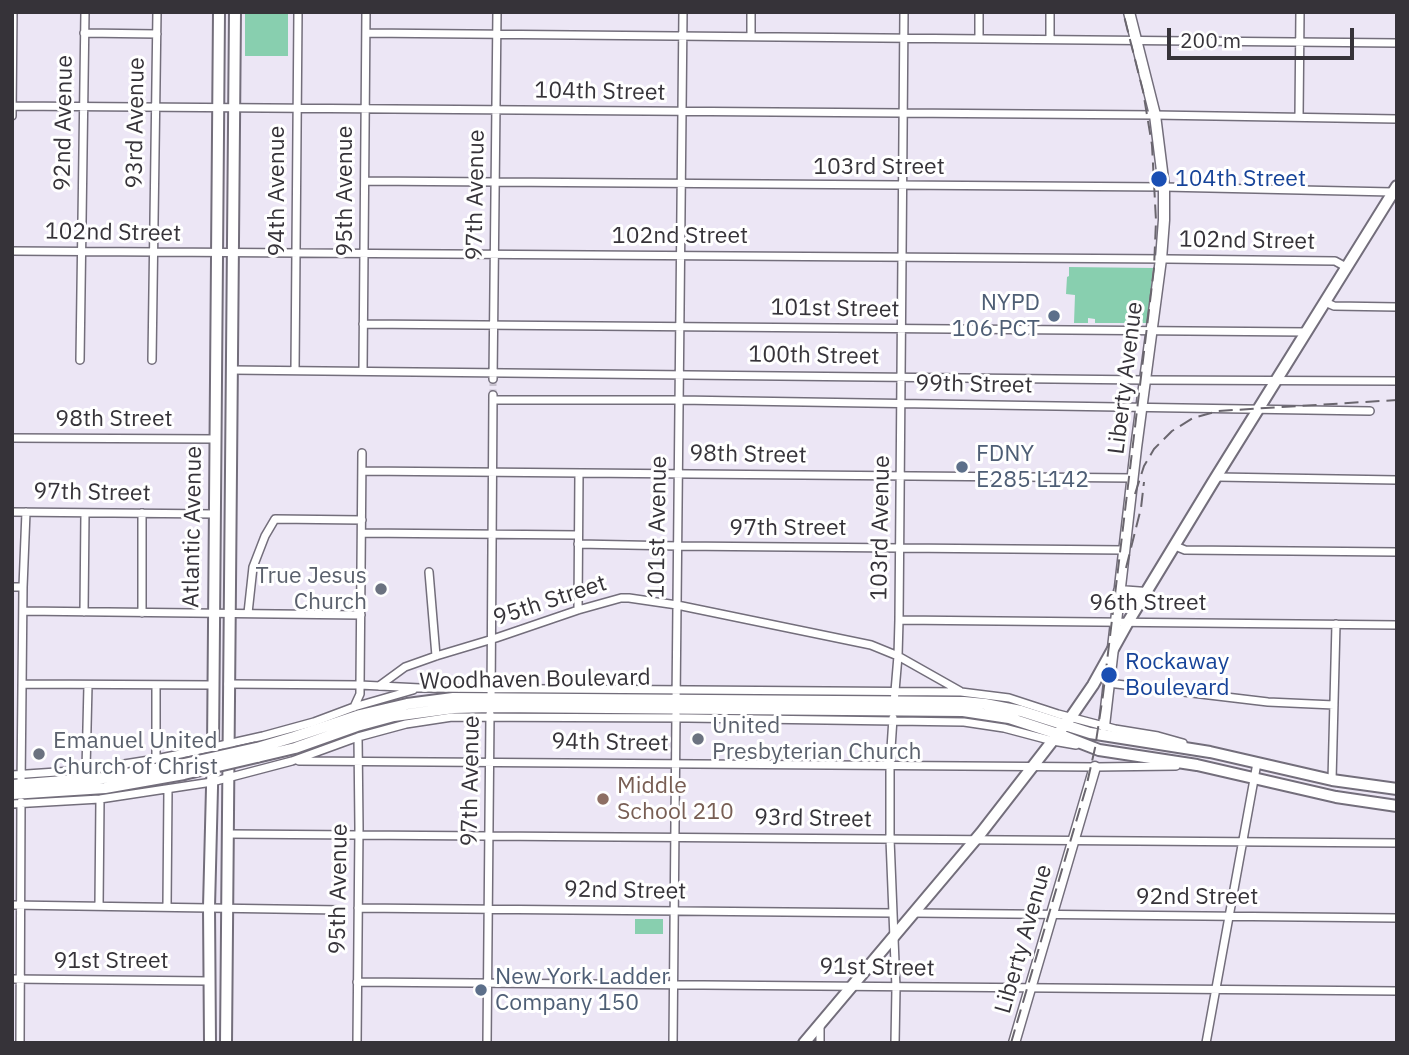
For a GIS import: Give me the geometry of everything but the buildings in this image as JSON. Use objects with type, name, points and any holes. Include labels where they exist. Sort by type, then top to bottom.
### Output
[{"type":"main road","name":"Atlantic Avenue","points":[[210,1043],[209,907],[213,748],[219,12]]},
{"type":"main road","name":"Atlantic Avenue","points":[[226,1043],[235,12]]},
{"type":"main road","points":[[804,1043],[975,839],[1062,730],[1394,189]]},
{"type":"main road","points":[[550,688],[568,698]]},
{"type":"main road","name":"Woodhaven Boulevard","points":[[17,790],[105,788],[257,752],[295,748],[394,716],[491,702],[568,698],[676,704],[704,709],[985,704],[1021,711],[1062,730]]},
{"type":"main road","name":"Woodhaven Boulevard","points":[[491,702],[894,706]]},
{"type":"main road","points":[[704,709],[729,718]]},
{"type":"main road","points":[[1062,730],[1103,730],[1332,780],[1397,789]]},
{"type":"main road","points":[[1062,730],[1095,749],[1197,765],[1336,797],[1397,806]]},
{"type":"street","points":[[12,116],[13,12]]},
{"type":"street","name":"92nd Avenue","points":[[80,360],[85,12]]},
{"type":"street","name":"93rd Avenue","points":[[152,360],[157,12]]},
{"type":"street","name":"94th Avenue","points":[[295,369],[298,12]]},
{"type":"street","name":"95th Avenue","points":[[363,370],[366,12]]},
{"type":"street","name":"97th Avenue","points":[[493,376],[497,12]]},
{"type":"street","name":"101st Avenue","points":[[673,1043],[682,12]]},
{"type":"street","points":[[751,12],[751,36]]},
{"type":"street","name":"103rd Avenue","points":[[895,1043],[890,764],[899,620],[904,12]]},
{"type":"street","points":[[979,12],[979,38]]},
{"type":"street","points":[[1050,12],[1050,39]]},
{"type":"street","name":"Liberty Avenue","points":[[1095,749],[1103,730],[1164,219],[1164,187],[1155,115],[1129,12]]},
{"type":"street","points":[[1299,117],[1300,12]]},
{"type":"street","points":[[84,33],[157,34]]},
{"type":"street","points":[[366,33],[1397,43]]},
{"type":"street","name":"104th Street","points":[[12,106],[1397,118]]},
{"type":"street","name":"103rd Street","points":[[365,181],[1394,189]]},
{"type":"street","name":"102nd Street","points":[[12,251],[1335,261],[1346,267]]},
{"type":"street","points":[[1325,302],[1334,306],[1397,307]]},
{"type":"street","name":"101st Street","points":[[363,324],[1306,332]]},
{"type":"street","name":"100th Street","points":[[232,370],[363,370],[493,376],[679,374],[1397,381]]},
{"type":"street","name":"97th Avenue","points":[[487,1043],[493,398]]},
{"type":"street","name":"99th Street","points":[[493,398],[1370,411]]},
{"type":"street","name":"98th Street","points":[[12,438],[215,439]]},
{"type":"street","points":[[354,707],[360,694],[362,453]]},
{"type":"street","name":"98th Street","points":[[362,471],[1133,478]]},
{"type":"street","points":[[578,610],[579,473]]},
{"type":"street","points":[[1217,477],[1397,480]]},
{"type":"street","name":"97th Street","points":[[12,512],[214,514]]},
{"type":"street","points":[[19,1043],[16,979],[17,790],[23,684],[26,512]]},
{"type":"street","points":[[84,612],[85,513]]},
{"type":"street","points":[[142,513],[142,613]]},
{"type":"street","points":[[248,613],[253,567],[275,519],[362,520]]},
{"type":"street","name":"97th Street","points":[[362,533],[492,535],[677,546],[1124,550]]},
{"type":"street","points":[[1175,546],[1185,550],[1397,552]]},
{"type":"street","points":[[429,572],[436,656]]},
{"type":"street","points":[[12,587],[23,587]]},
{"type":"street","points":[[1119,591],[1146,593]]},
{"type":"street","name":"95th Street","points":[[378,686],[405,667],[436,656],[578,610],[629,598],[860,642],[898,656],[961,692]]},
{"type":"street","points":[[23,611],[361,615]]},
{"type":"street","name":"96th Street","points":[[899,620],[1397,625]]},
{"type":"street","points":[[1332,780],[1336,624]]},
{"type":"street","points":[[1108,683],[1268,702],[1334,705]]},
{"type":"street","points":[[23,684],[213,685]]},
{"type":"street","points":[[228,684],[378,686]]},
{"type":"street","points":[[86,770],[88,685]]},
{"type":"street","points":[[156,686],[156,759]]},
{"type":"street","name":"Woodhaven Boulevard","points":[[378,686],[420,688],[491,702]]},
{"type":"street","name":"Woodhaven Boulevard","points":[[17,790],[86,770],[213,748],[262,736],[420,688]]},
{"type":"street","name":"Woodhaven Boulevard","points":[[212,782],[292,761],[358,737],[407,724],[452,717],[491,702],[550,688],[676,704],[729,718],[894,706],[961,692],[1009,698],[1062,730]]},
{"type":"street","name":"Woodhaven Boulevard","points":[[894,706],[1004,728],[1062,730]]},
{"type":"street","name":"95th Avenue","points":[[357,1043],[358,737]]},
{"type":"street","name":"94th Street","points":[[292,761],[1197,765]]},
{"type":"street","points":[[1206,1043],[1257,763]]},
{"type":"street","name":"Liberty Avenue","points":[[1014,1043],[1095,766]]},
{"type":"street","points":[[17,790],[100,799],[212,782]]},
{"type":"street","points":[[167,906],[168,789]]},
{"type":"street","points":[[99,906],[100,799]]},
{"type":"street","name":"93rd Street","points":[[228,834],[1397,843]]},
{"type":"street","points":[[16,905],[341,910]]},
{"type":"street","name":"92nd Street","points":[[358,908],[892,913]]},
{"type":"street","name":"92nd Street","points":[[914,913],[1397,918]]},
{"type":"street","name":"91st Street","points":[[16,979],[209,981]]},
{"type":"street","name":"91st Street","points":[[357,982],[1397,991]]},
{"type":"street","points":[[820,1024],[820,1043]]},
{"type":"green space","points":[[245,12],[288,12],[288,56],[245,56]]},
{"type":"green space","points":[[1069,267],[1153,268],[1147,323],[1095,323],[1095,319],[1088,318],[1088,323],[1074,323],[1075,295],[1066,294]]},
{"type":"green space","points":[[635,919],[663,919],[663,934],[635,934]]},
{"type":"tunnel","points":[[493,379],[493,395]]},
{"type":"railway","points":[[1011,1043],[1086,788],[1095,748],[1154,268],[1156,221],[1152,145],[1143,91],[1123,12]]},
{"type":"railway","points":[[1135,494],[1144,466],[1154,449],[1172,431],[1193,418],[1218,411],[1397,400]]},
{"type":"railway","points":[[1126,568],[1141,508],[1144,482]]},
{"type":"place","name":"104th Street","points":[[1159,179]]},
{"type":"place","name":"NYPD 106 PCT","points":[[1054,316]]},
{"type":"place","name":"FDNY E285 L142","points":[[962,467]]},
{"type":"place","name":"True Jesus Church","points":[[381,589]]},
{"type":"place","name":"Rockaway Boulevard","points":[[1109,675]]},
{"type":"place","name":"United Presbyterian Church","points":[[698,739]]},
{"type":"place","name":"Emanuel United Church of Christ","points":[[39,754]]},
{"type":"place","name":"Middle School 210","points":[[603,799]]},
{"type":"place","name":"New York Ladder Company 150","points":[[481,990]]}]
